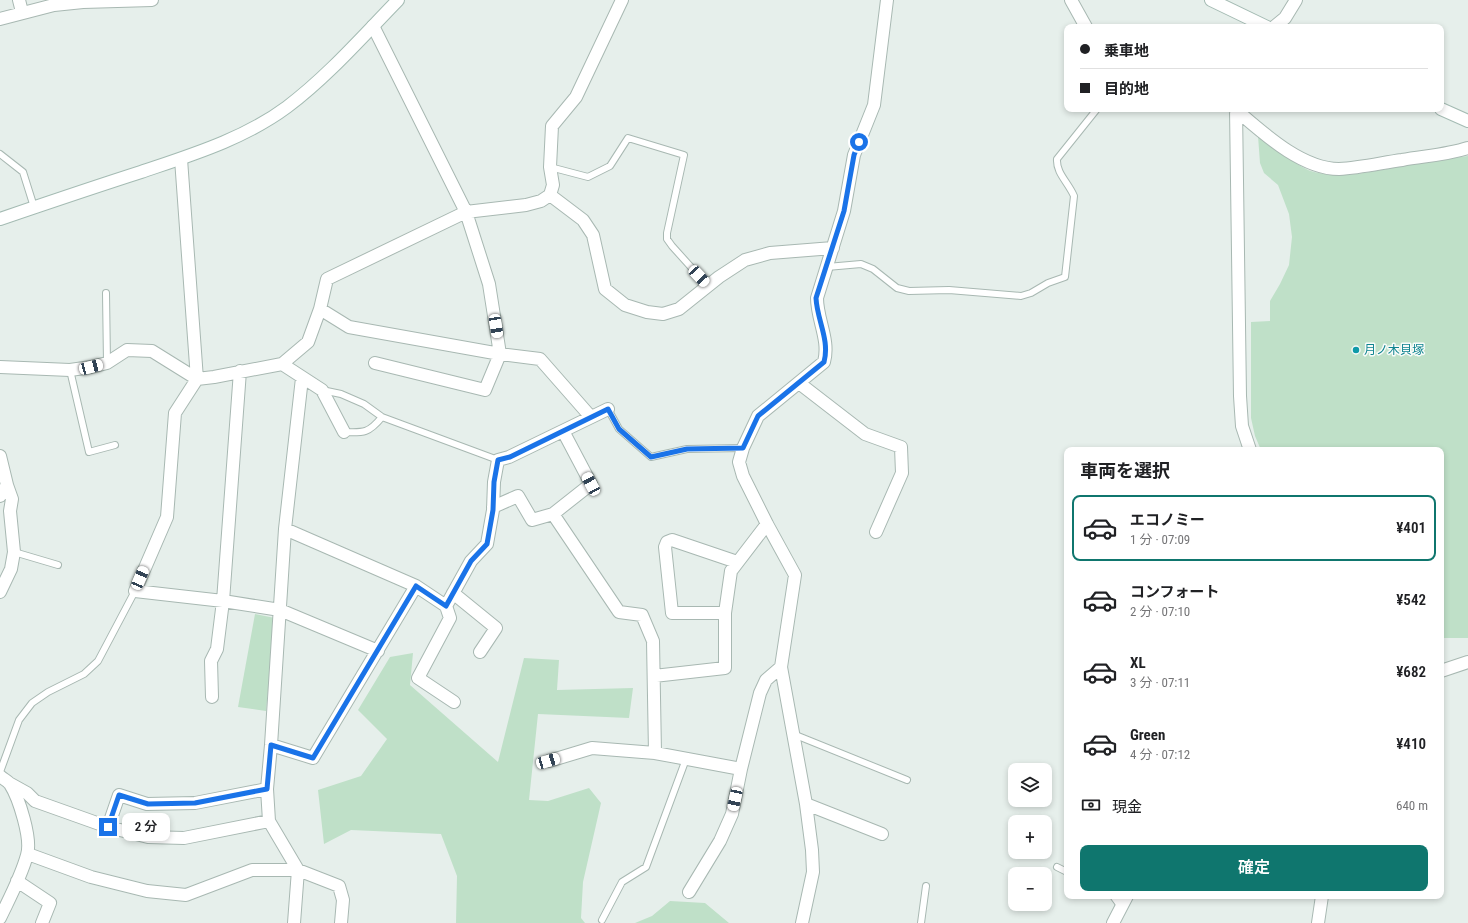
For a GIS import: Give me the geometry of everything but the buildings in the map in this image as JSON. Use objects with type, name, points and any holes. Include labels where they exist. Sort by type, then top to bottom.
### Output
[{"type":"street","points":[[19,0],[22,12]]},
{"type":"street","points":[[0,19],[22,12],[54,5],[83,2],[152,0]]},
{"type":"street","points":[[0,219],[181,158],[232,139],[259,125],[286,107],[331,69],[398,0]]},
{"type":"street","points":[[0,367],[70,370],[91,367],[107,362],[127,350],[152,351],[197,379],[282,364],[308,342],[320,309],[327,278],[466,212],[526,206],[541,201],[550,195],[553,185],[550,167],[552,126],[576,97],[622,0]]},
{"type":"street","points":[[802,923],[813,872],[812,850],[806,804],[781,667],[795,575],[743,476],[739,462],[743,448],[758,416],[824,362],[826,353],[825,337],[817,310],[816,298],[844,211],[854,155],[874,105],[887,0]]},
{"type":"street","points":[[1071,0],[1084,24]]},
{"type":"street","points":[[1211,0],[1261,24]]},
{"type":"street","points":[[1278,24],[1285,18],[1296,0]]},
{"type":"street","points":[[373,26],[466,212],[489,284],[500,354],[485,390],[375,363]]},
{"type":"street","points":[[1444,110],[1468,121]]},
{"type":"street","points":[[1235,112],[1241,404],[1242,426],[1249,447]]},
{"type":"street","points":[[1239,112],[1261,131],[1293,154],[1313,164],[1324,167],[1338,169],[1357,167],[1468,148]]},
{"type":"street","points":[[181,158],[197,379],[175,413],[167,517],[135,591],[223,601],[280,610],[378,651]]},
{"type":"street","points":[[550,195],[583,220],[593,235],[605,289],[625,305],[647,312],[663,314],[679,309],[745,260],[770,253],[833,248]]},
{"type":"street","points":[[320,309],[349,327],[500,354],[540,359],[590,416]]},
{"type":"street","points":[[282,364],[322,390],[344,432]]},
{"type":"street","points":[[212,697],[211,661],[217,649],[223,601],[240,371]]},
{"type":"street","points":[[294,923],[298,870],[269,821],[267,789],[285,529],[302,378]]},
{"type":"street","points":[[799,383],[865,434],[901,447],[902,473],[876,532]]},
{"type":"street","points":[[446,606],[471,561],[487,544],[498,460],[510,457],[590,416],[608,409]]},
{"type":"street","points":[[493,507],[518,496],[532,520],[553,514],[591,484],[563,431]]},
{"type":"street","points":[[0,456],[12,499],[10,511],[14,552],[11,569],[0,592]]},
{"type":"street","points":[[0,496],[7,485]]},
{"type":"street","points":[[553,514],[619,612],[642,616],[653,642],[655,753]]},
{"type":"street","points":[[654,676],[725,668],[725,613],[731,571],[767,524]]},
{"type":"street","points":[[285,529],[416,586],[446,606],[450,618],[418,678],[454,702]]},
{"type":"street","points":[[725,613],[672,613],[665,547],[667,542],[672,540],[737,562]]},
{"type":"street","points":[[271,745],[313,758],[416,586]]},
{"type":"street","points":[[453,593],[496,628],[480,652]]},
{"type":"street","points":[[1444,669],[1468,662]]},
{"type":"street","points":[[689,892],[720,841],[732,814],[741,769],[760,693],[766,680],[781,667]]},
{"type":"street","points":[[548,761],[592,748],[655,753],[741,769]]},
{"type":"street","points":[[5,780],[26,792],[35,801],[108,827],[148,837],[184,838],[269,821]]},
{"type":"street","points":[[0,918],[18,881],[28,854],[26,830],[21,810],[5,780]]},
{"type":"street","points":[[108,827],[119,795],[148,804],[195,803],[267,789]]},
{"type":"street","points":[[806,804],[882,834]]},
{"type":"street","points":[[28,854],[91,877],[147,891],[186,895],[252,870],[298,870],[339,886],[343,900],[341,923]]},
{"type":"street","points":[[18,881],[50,903],[42,923]]},
{"type":"street","points":[[1113,923],[1125,899]]},
{"type":"street","points":[[1318,923],[1322,899]]},
{"type":"lane","points":[[826,267],[861,264],[873,269],[897,288],[910,292],[949,290],[1021,296],[1031,293],[1048,283],[1065,277],[1074,196],[1070,187],[1056,168],[1057,159],[1095,112]]},
{"type":"lane","points":[[550,167],[588,178],[610,166],[628,138],[684,155],[667,239],[708,286]]},
{"type":"lane","points":[[0,154],[23,172],[34,207]]},
{"type":"lane","points":[[106,294],[107,362]]},
{"type":"lane","points":[[70,370],[89,452],[115,446]]},
{"type":"lane","points":[[322,390],[341,394],[364,404],[382,417],[498,460]]},
{"type":"lane","points":[[608,409],[619,429],[651,457],[687,449],[743,448]]},
{"type":"lane","points":[[344,432],[359,432],[372,429],[382,417]]},
{"type":"lane","points":[[14,552],[58,565]]},
{"type":"lane","points":[[0,772],[19,720],[32,703],[48,692],[84,674],[98,662],[135,591]]},
{"type":"lane","points":[[793,734],[907,780]]},
{"type":"lane","points":[[602,920],[622,882],[646,867],[686,759]]},
{"type":"lane","points":[[1057,867],[1064,870]]},
{"type":"lane","points":[[921,923],[926,886]]},
{"type":"lane","points":[[1115,899],[1121,907]]},
{"type":"green space","points":[[1258,136],[1300,166],[1314,172],[1325,174],[1349,175],[1468,156],[1468,638],[1444,638],[1444,447],[1260,447],[1255,436],[1251,418],[1251,322],[1270,321],[1270,301],[1289,265],[1292,237],[1289,214],[1278,185],[1264,173],[1260,163]]},
{"type":"green space","points":[[255,614],[275,618],[266,711],[238,707]]},
{"type":"green space","points":[[413,653],[410,685],[498,762],[524,658],[559,660],[557,690],[633,688],[629,718],[538,714],[529,800],[548,801],[589,788],[601,803],[583,882],[581,918],[585,923],[456,923],[457,876],[441,834],[351,830],[324,844],[318,790],[361,776],[387,739],[358,710],[390,657]]},
{"type":"green space","points":[[670,901],[705,903],[729,923],[635,923],[652,916]]},
{"type":"place","name":"月ノ木貝塚","points":[[1356,350]]},
{"type":"route","points":[[108,827],[119,795],[148,804],[195,803],[267,789],[271,745],[313,758],[416,586],[446,606],[471,561],[487,544],[493,510],[494,482],[498,460],[510,457],[590,416],[608,409],[619,429],[651,457],[687,449],[707,450],[743,448],[750,430],[758,416],[824,362],[826,353],[825,337],[817,310],[816,298],[844,211],[854,155],[859,142]]}]
